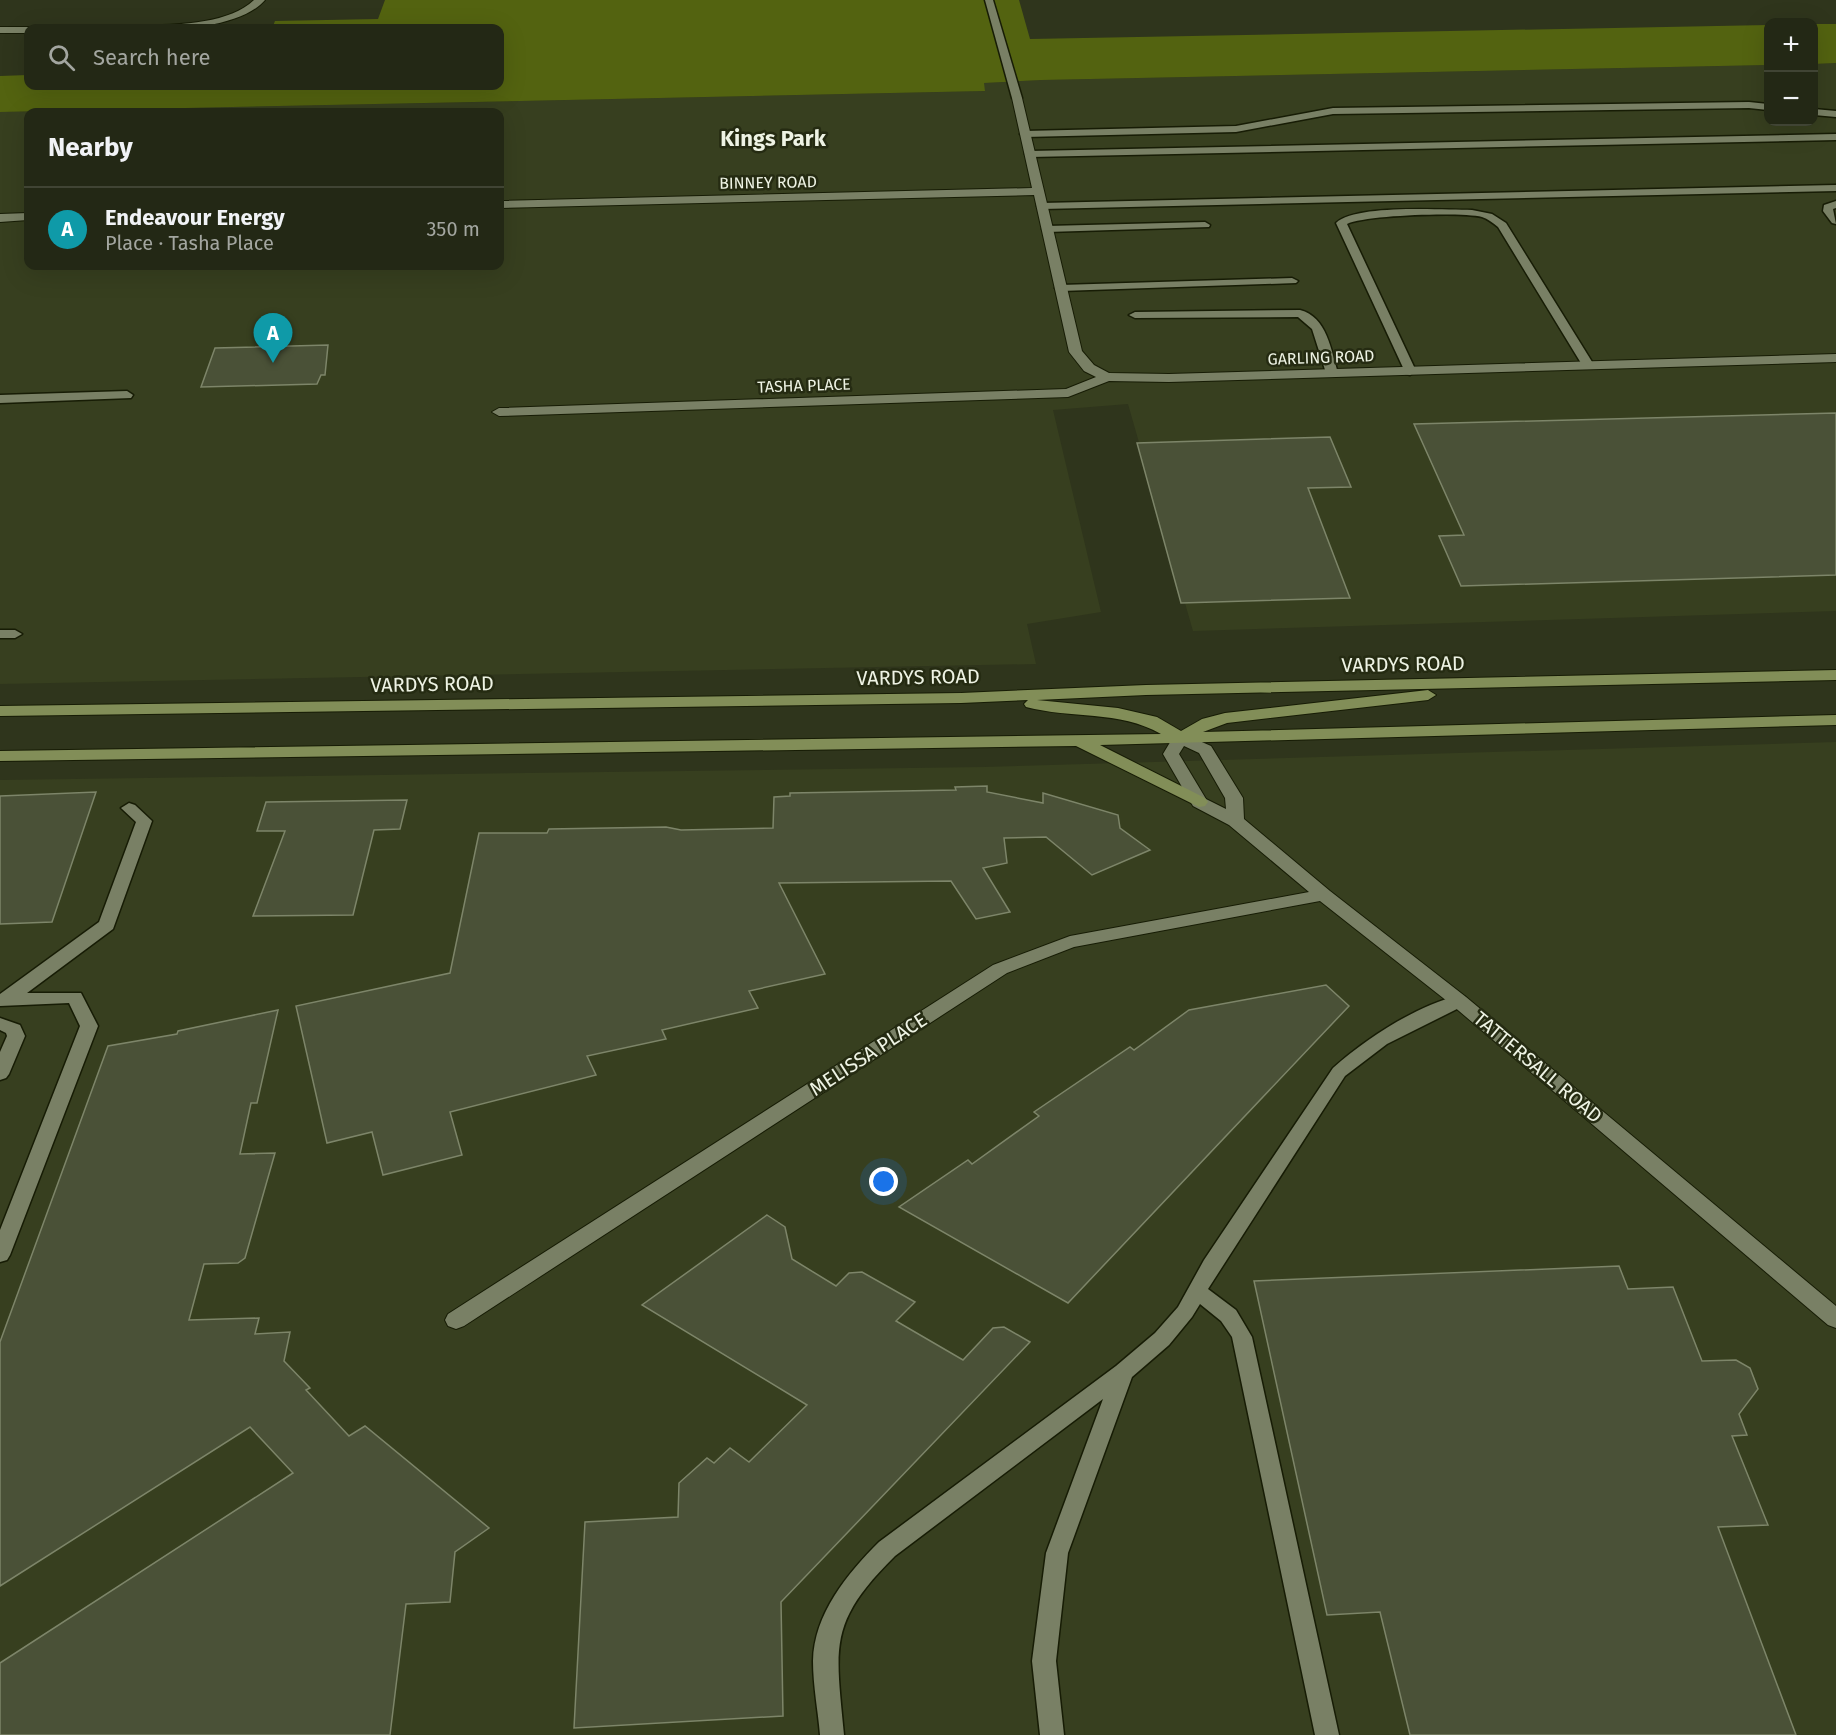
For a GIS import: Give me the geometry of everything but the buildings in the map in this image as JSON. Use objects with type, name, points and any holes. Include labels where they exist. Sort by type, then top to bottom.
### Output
[{"type":"main road","name":"VARDYS ROAD","points":[[0,711],[961,698],[1146,690],[1836,675]]},
{"type":"main road","points":[[1181,738],[1208,723],[1225,718],[1541,682]]},
{"type":"main road","points":[[961,698],[1118,713],[1151,721],[1181,738]]},
{"type":"main road","points":[[0,756],[1077,741],[1836,720]]},
{"type":"main road","points":[[1077,741],[1118,759],[1160,784],[1199,802]]},
{"type":"street","points":[[194,24],[237,17],[252,10],[260,0]]},
{"type":"street","points":[[0,30],[24,30]]},
{"type":"street","points":[[1017,98],[1076,352],[1089,368],[1107,377]]},
{"type":"street","name":"BINNEY ROAD","points":[[504,205],[1038,191]]},
{"type":"street","points":[[0,218],[24,217]]},
{"type":"street","name":"GARLING ROAD","points":[[1107,377],[1410,371],[1836,358]]},
{"type":"street","name":"TASHA PLACE","points":[[499,412],[1068,393],[1107,377]]},
{"type":"street","points":[[1199,802],[1172,754],[1181,738],[1205,750],[1234,798],[1235,822]]},
{"type":"street","name":"TATTERSALL ROAD","points":[[1199,802],[1235,822],[1459,1001],[1836,1319]]},
{"type":"street","name":"MELISSA PLACE","points":[[456,1320],[1000,969],[1070,942],[1324,895]]},
{"type":"lane","points":[[989,0],[1017,98]]},
{"type":"lane","points":[[1025,134],[1236,129],[1333,111],[1764,107]]},
{"type":"lane","points":[[1818,112],[1836,114]]},
{"type":"lane","points":[[1030,154],[1836,137]]},
{"type":"lane","points":[[1042,207],[1836,188]]},
{"type":"lane","points":[[1836,204],[1828,207],[1828,212],[1836,221]]},
{"type":"lane","points":[[1410,371],[1341,223],[1347,218],[1366,215],[1472,213],[1486,214],[1494,218],[1502,225],[1588,365]]},
{"type":"lane","points":[[1047,229],[1205,225]]},
{"type":"lane","points":[[1061,288],[1292,281]]},
{"type":"lane","points":[[1135,315],[1300,313],[1310,316],[1316,324],[1332,373]]},
{"type":"lane","points":[[0,399],[126,395]]},
{"type":"lane","points":[[3,1000],[107,925],[144,821],[129,808]]},
{"type":"lane","points":[[0,1255],[89,1026],[75,997],[3,1000]]},
{"type":"lane","points":[[832,1735],[825,1659],[840,1609],[852,1586],[887,1549],[1123,1372],[1162,1339],[1185,1312],[1211,1265],[1339,1072],[1361,1052],[1383,1037],[1459,1001]]},
{"type":"lane","points":[[0,1024],[14,1029],[16,1036],[0,1074]]},
{"type":"lane","points":[[1196,1292],[1213,1301],[1226,1312],[1236,1324],[1242,1337],[1327,1735]]},
{"type":"lane","points":[[1052,1735],[1044,1661],[1058,1553],[1123,1372]]},
{"type":"shaded area","points":[[1836,63],[1836,611],[1193,631],[1128,404],[1053,410],[1101,612],[1027,624],[1036,664],[0,684],[0,112],[24,111],[24,270],[504,270],[504,108],[188,108],[985,91],[983,83],[1764,65],[1764,126],[1818,126],[1818,64]]},
{"type":"shaded area","points":[[1836,742],[1836,1735],[0,1735],[0,780],[984,767]]},
{"type":"green space","points":[[385,0],[1019,0],[1030,39],[1764,25],[1764,65],[1042,80],[984,83],[985,91],[188,108],[24,108],[24,111],[0,112],[0,76],[24,75],[24,90],[504,90],[504,24],[274,24],[275,21],[378,19]]},
{"type":"green space","points":[[1818,24],[1836,24],[1836,63],[1818,64]]},
{"type":"place","name":"Endeavour Energy","points":[[273,363]]},
{"type":"district","name":"Kings Park","points":[[773,138]]}]
